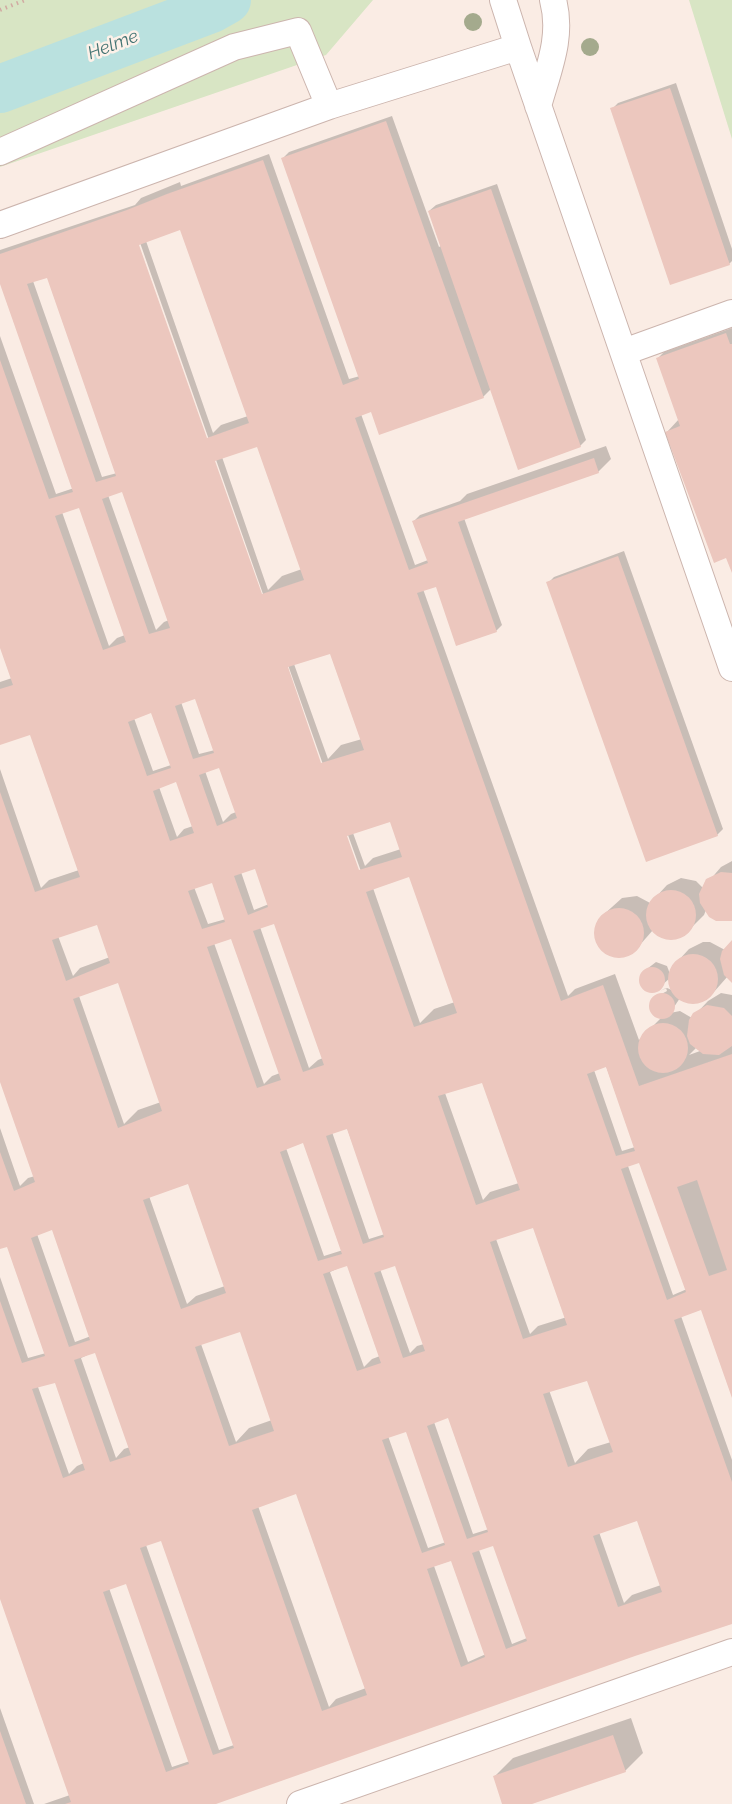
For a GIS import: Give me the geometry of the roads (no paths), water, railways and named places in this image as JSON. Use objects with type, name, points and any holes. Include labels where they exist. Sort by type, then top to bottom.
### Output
[{"type":"lane","points":[[503,0],[732,668]]},
{"type":"lane","points":[[538,106],[557,36],[553,0]]},
{"type":"lane","points":[[0,152],[234,47],[298,31],[329,106]]},
{"type":"lane","points":[[0,225],[329,106],[518,47]]},
{"type":"lane","points":[[624,352],[732,314]]},
{"type":"lane","points":[[300,1804],[732,1652]]},
{"type":"waterway","name":"Helme","points":[[0,89],[211,9],[227,0]]}]
